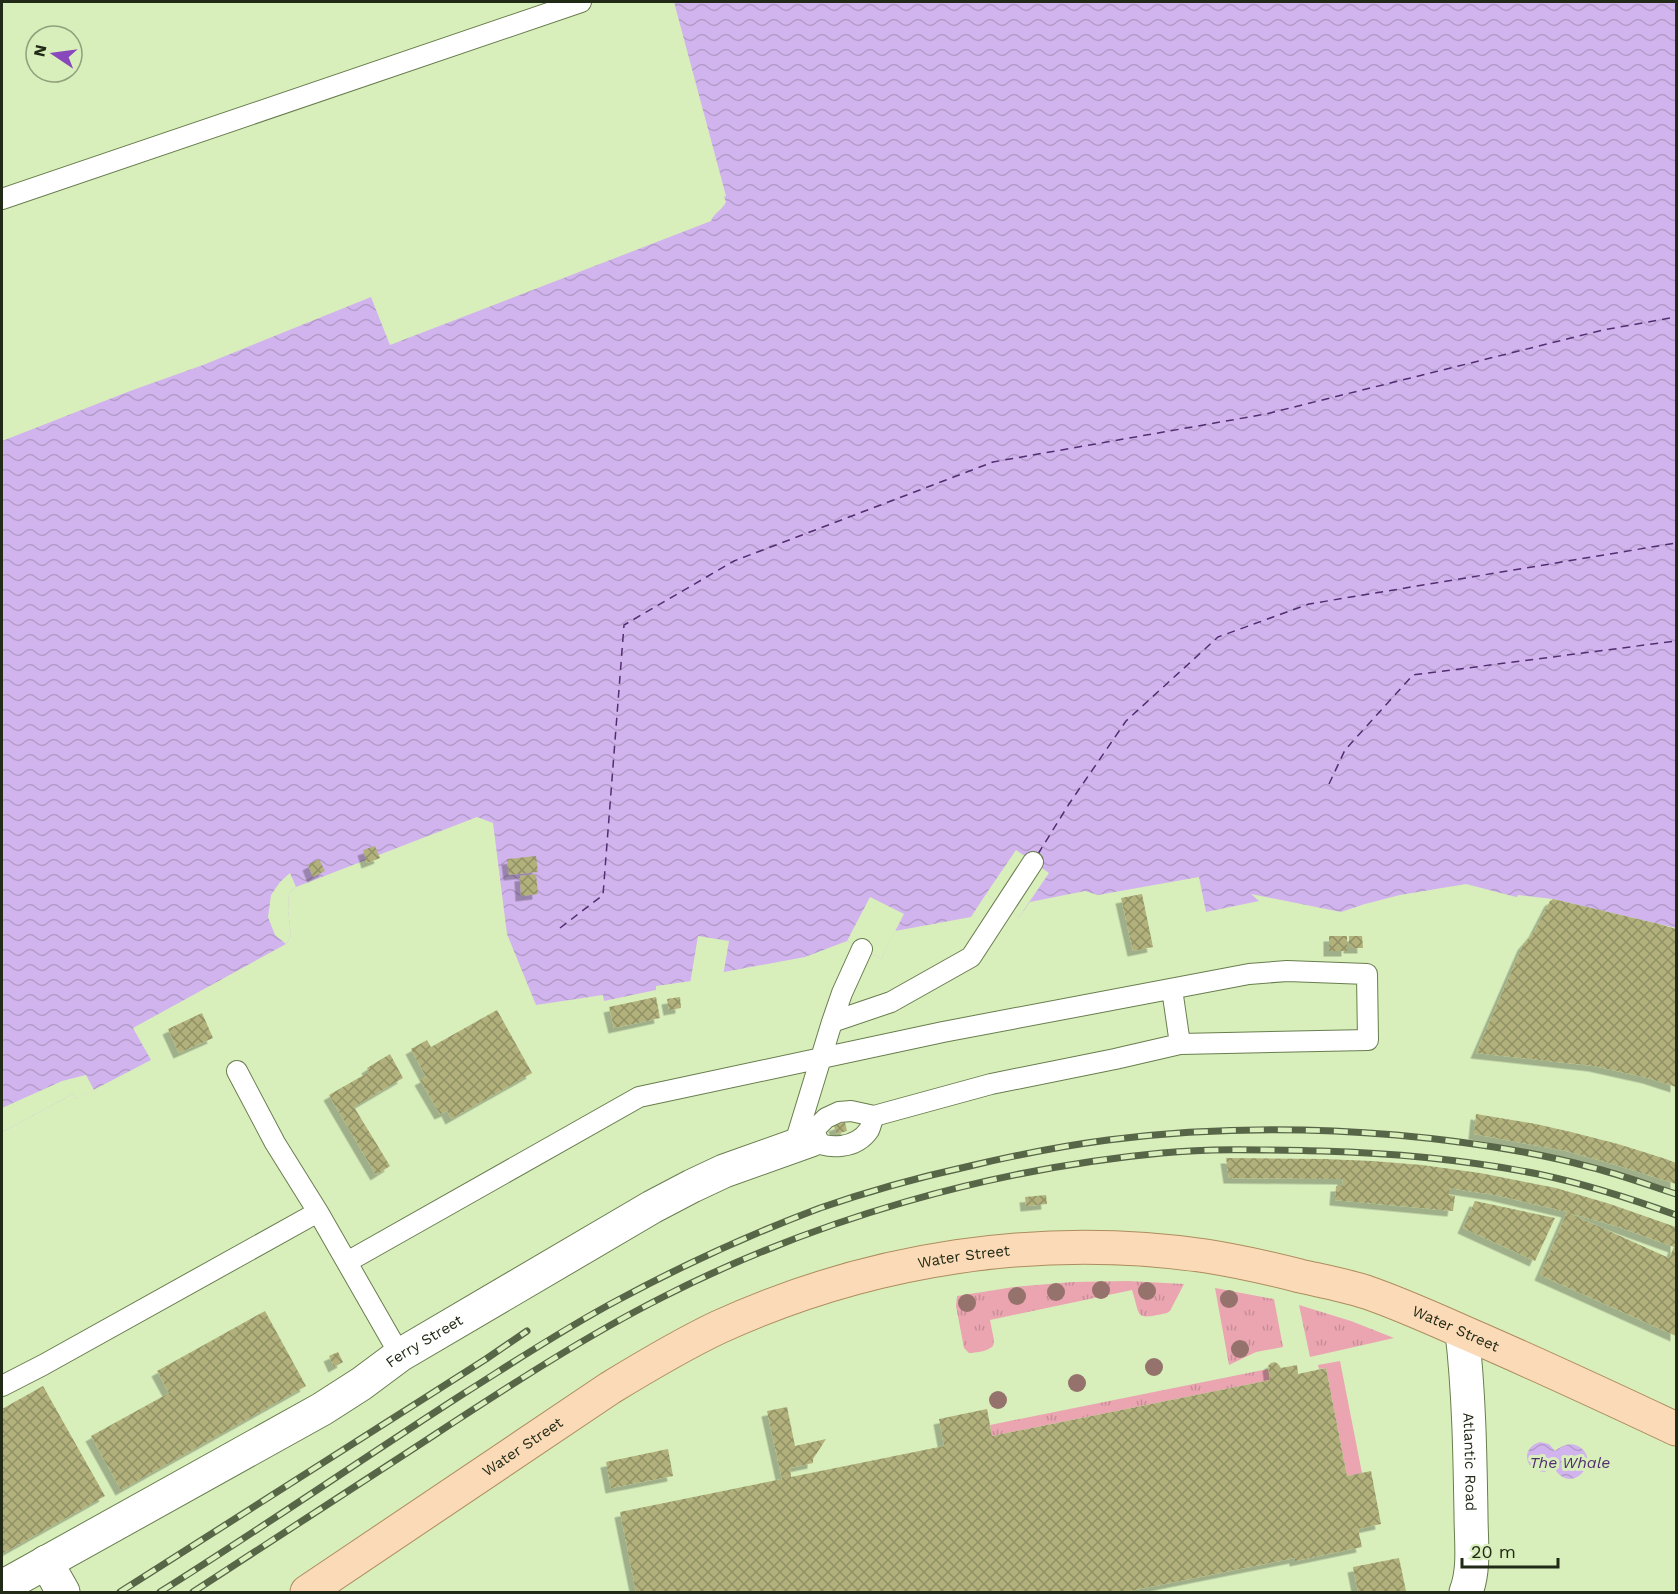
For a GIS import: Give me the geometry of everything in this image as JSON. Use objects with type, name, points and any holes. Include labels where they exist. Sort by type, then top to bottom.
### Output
[{"type":"main road","name":"Water Street","points":[[307,1593],[610,1388],[662,1356],[774,1304],[831,1285],[890,1269],[999,1252],[1064,1248],[1142,1250],[1194,1255],[1273,1269],[1338,1284],[1400,1305],[1677,1429]]},
{"type":"street","name":"Ferry Street","points":[[2,1587],[322,1409],[362,1384],[400,1355],[611,1230],[724,1171],[802,1143]]},
{"type":"street","name":"Atlantic Road","points":[[1462,1332],[1467,1401],[1471,1554],[1470,1578],[1466,1593]]},
{"type":"street","points":[[46,1562],[63,1593]]},
{"type":"lane","points":[[2,199],[581,2]]},
{"type":"lane","points":[[832,1022],[891,1002],[970,957],[1033,862]]},
{"type":"lane","points":[[802,1143],[832,1022],[862,949]]},
{"type":"lane","points":[[346,1262],[636,1098],[943,1032],[1264,972],[1317,971],[1367,974],[1368,1040],[1180,1044],[991,1084],[874,1116],[851,1111],[839,1112],[826,1118],[802,1143]]},
{"type":"lane","points":[[1166,990],[1180,1044]]},
{"type":"lane","points":[[237,1071],[275,1143],[318,1212],[400,1355]]},
{"type":"lane","points":[[802,1143],[834,1147],[847,1145],[859,1139],[869,1130],[874,1116]]},
{"type":"lane","points":[[2,1386],[318,1212]]},
{"type":"green space","points":[[1128,1281],[1184,1284],[1167,1313],[1140,1315],[1132,1290],[990,1320],[993,1346],[972,1353],[964,1348],[956,1306],[957,1296],[1014,1287],[1072,1282]]},
{"type":"green space","points":[[1215,1288],[1274,1299],[1283,1347],[1256,1352],[1229,1365]]},
{"type":"green space","points":[[1299,1305],[1351,1321],[1394,1338],[1310,1357]]},
{"type":"green space","points":[[1340,1361],[1362,1473],[1347,1476],[1326,1368],[1319,1369],[1318,1365]]},
{"type":"green space","points":[[1268,1369],[1270,1380],[992,1436],[990,1425]]},
{"type":"water","points":[[674,2],[1676,2],[1676,928],[1553,899],[1518,895],[1516,899],[1488,907],[1386,916],[1270,907],[1259,901],[1206,912],[1199,877],[1098,895],[1085,891],[1030,902],[1019,917],[986,894],[971,917],[895,931],[881,959],[847,941],[805,957],[656,986],[656,990],[604,1001],[603,995],[536,1005],[507,934],[493,823],[477,817],[296,887],[289,893],[291,936],[286,944],[133,1028],[151,1060],[76,1099],[73,1094],[2,1132],[2,441],[203,365],[371,297],[390,345],[711,221],[726,202],[724,197],[726,196]]},
{"type":"water","name":"The Whale","points":[[1540,1442],[1549,1444],[1555,1451],[1566,1445],[1578,1446],[1585,1452],[1587,1460],[1582,1474],[1568,1479],[1560,1475],[1553,1466],[1545,1472],[1533,1468],[1529,1464],[1527,1454],[1529,1449]]},
{"type":"pier","points":[[1016,850],[1049,873],[1019,917],[986,894]]},
{"type":"pier","points":[[290,873],[296,887],[289,893],[291,936],[286,944],[275,935],[268,917],[271,895]]},
{"type":"pier","points":[[1466,884],[1524,899],[1519,898],[1504,910],[1455,911],[1438,915],[1335,926],[1305,923],[1269,910],[1261,906],[1251,894],[1341,912],[1400,895]]},
{"type":"pier","points":[[870,897],[904,914],[881,959],[847,941]]},
{"type":"pier","points":[[698,936],[729,941],[723,976],[690,984]]},
{"type":"pier","points":[[86,1075],[94,1090],[76,1099],[73,1094],[2,1132],[2,1108],[62,1081]]},
{"type":"building","points":[[375,846],[380,858],[367,863],[363,850]]},
{"type":"building","points":[[536,856],[538,872],[509,875],[507,859]]},
{"type":"building","points":[[319,859],[325,871],[313,877],[308,865]]},
{"type":"building","points":[[536,874],[538,894],[521,896],[520,876]]},
{"type":"building","points":[[1142,894],[1153,947],[1133,951],[1121,898]]},
{"type":"building","points":[[1553,899],[1676,929],[1676,1087],[1594,1066],[1476,1053],[1523,945],[1534,932]]},
{"type":"building","points":[[1329,936],[1347,936],[1347,951],[1329,951]]},
{"type":"building","points":[[1349,936],[1362,936],[1363,948],[1349,948]]},
{"type":"building","points":[[656,997],[660,1018],[614,1028],[609,1007]]},
{"type":"building","points":[[680,997],[681,1008],[669,1010],[667,999]]},
{"type":"building","points":[[497,1010],[532,1073],[451,1119],[447,1111],[440,1114],[420,1080],[426,1077],[411,1049],[427,1040],[431,1047]]},
{"type":"building","points":[[202,1013],[213,1038],[179,1053],[168,1029]]},
{"type":"building","points":[[390,1054],[403,1078],[354,1107],[390,1166],[376,1175],[329,1095],[369,1072],[367,1068]]},
{"type":"building","points":[[1476,1114],[1571,1132],[1666,1159],[1676,1163],[1676,1184],[1566,1151],[1474,1134]]},
{"type":"building","points":[[845,1122],[847,1131],[836,1134],[834,1126]]},
{"type":"building","points":[[1226,1158],[1325,1159],[1422,1165],[1480,1173],[1556,1188],[1676,1227],[1676,1336],[1540,1275],[1567,1212],[1495,1195],[1449,1188],[1449,1195],[1455,1196],[1453,1211],[1335,1200],[1336,1186],[1342,1186],[1343,1179],[1229,1178]],"holes":[[[1569,1213],[1616,1226],[1674,1247],[1669,1258]]]},
{"type":"building","points":[[1046,1195],[1047,1204],[1026,1206],[1025,1197]]},
{"type":"building","points":[[1475,1201],[1555,1218],[1535,1261],[1463,1228]]},
{"type":"building","points":[[265,1311],[306,1386],[121,1490],[91,1436],[169,1393],[157,1371]]},
{"type":"building","points":[[338,1352],[343,1362],[334,1367],[329,1356]]},
{"type":"building","points":[[1275,1362],[1281,1368],[1297,1365],[1298,1374],[1326,1368],[1347,1476],[1371,1471],[1381,1524],[1358,1529],[1362,1547],[1125,1592],[636,1592],[620,1512],[782,1479],[767,1411],[787,1407],[795,1446],[826,1439],[813,1459],[813,1463],[790,1468],[791,1477],[944,1446],[939,1419],[987,1409],[992,1436],[1270,1380],[1268,1366]]},
{"type":"building","points":[[43,1386],[105,1496],[2,1554],[2,1409]]},
{"type":"building","points":[[668,1449],[673,1476],[611,1488],[606,1462]]},
{"type":"building","points":[[1399,1558],[1406,1591],[1358,1592],[1353,1567]]},
{"type":"ferry route","points":[[560,928],[603,895],[624,625],[734,561],[993,462],[1266,414],[1603,330],[1676,317]]},
{"type":"ferry route","points":[[1038,854],[1126,721],[1218,637],[1309,604],[1676,543]]},
{"type":"ferry route","points":[[1329,784],[1345,750],[1413,675],[1676,641]]},
{"type":"railway","points":[[160,1592],[463,1394],[598,1311],[692,1262],[768,1228],[838,1202],[951,1170],[1074,1145],[1144,1136],[1216,1131],[1324,1131],[1396,1135],[1494,1147],[1601,1170],[1676,1194]]},
{"type":"railway","points":[[193,1592],[511,1385],[632,1313],[721,1269],[781,1244],[843,1221],[969,1185],[1033,1171],[1162,1153],[1202,1150],[1349,1152],[1458,1161],[1538,1174],[1608,1192],[1676,1215]]},
{"type":"railway","points":[[120,1592],[527,1331]]}]
